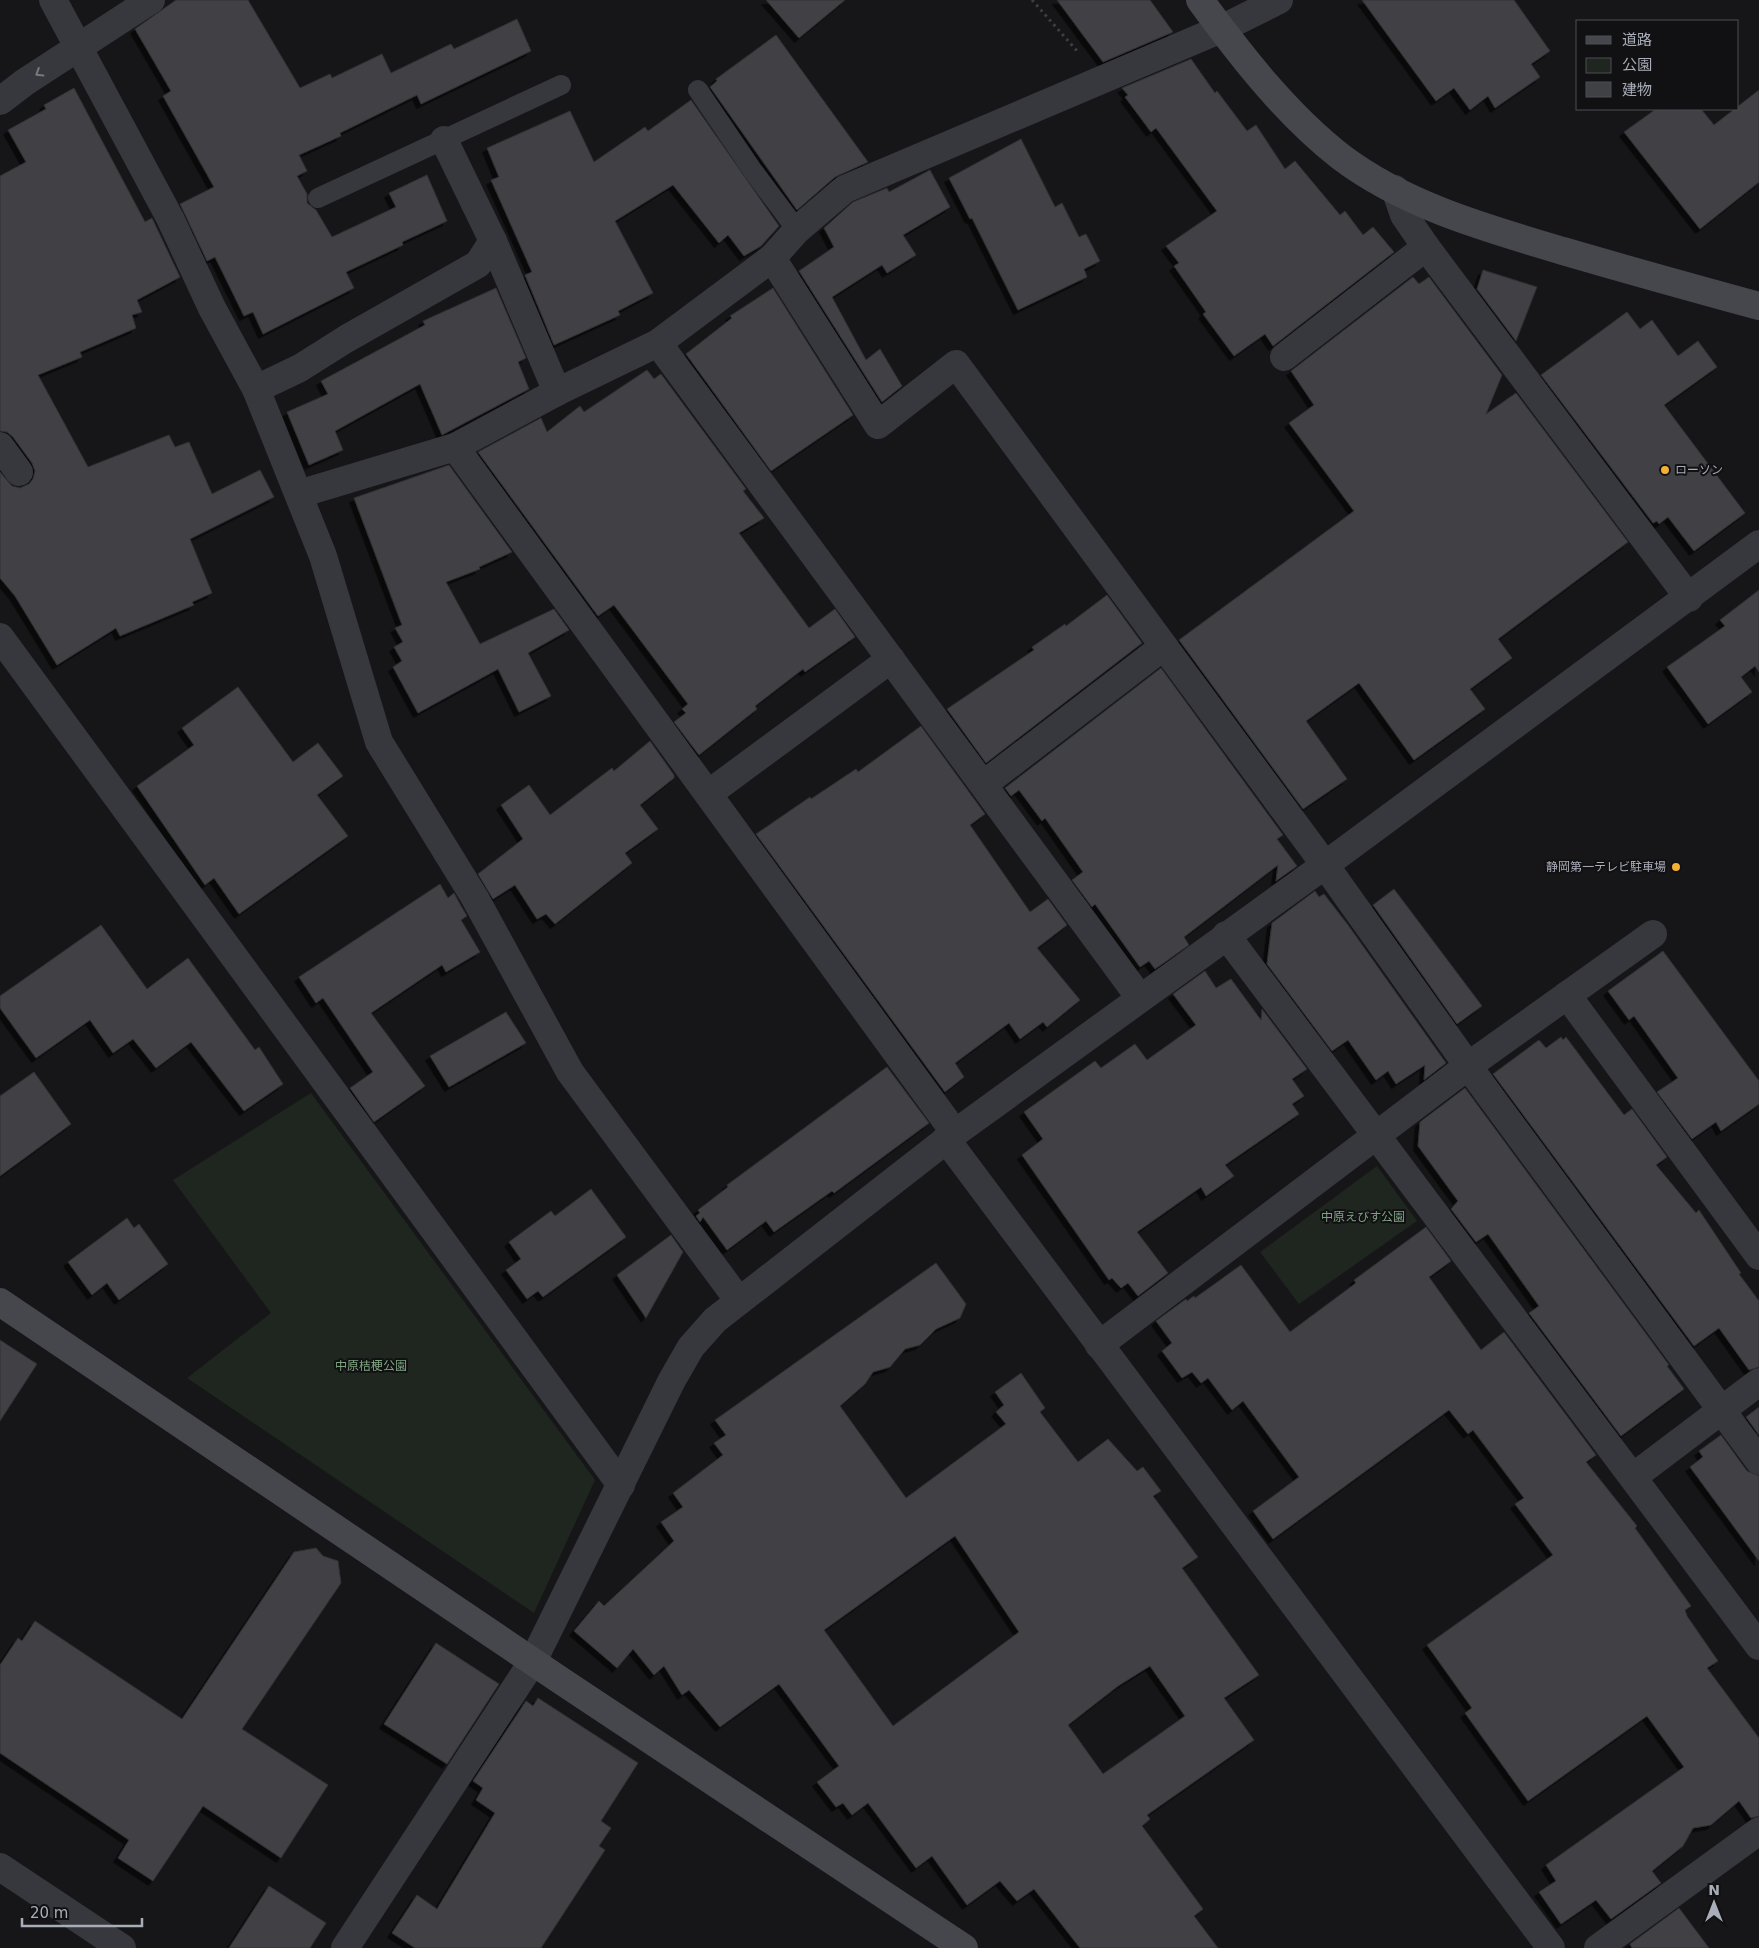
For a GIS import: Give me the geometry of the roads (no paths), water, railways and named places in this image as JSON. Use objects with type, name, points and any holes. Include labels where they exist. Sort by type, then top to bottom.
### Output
[{"type":"street","points":[[53,0],[80,47],[170,218],[212,308],[256,389],[323,556],[378,742],[475,898],[570,1072],[739,1301]]},
{"type":"street","points":[[0,101],[25,82],[151,0]]},
{"type":"street","points":[[1200,0],[1221,29],[1272,91],[1306,126],[1342,157],[1395,189],[1430,208],[1478,225],[1759,306]]},
{"type":"street","points":[[299,494],[454,447],[557,392],[658,343],[772,258],[797,230],[845,189],[1221,29],[1279,0]]},
{"type":"street","points":[[444,140],[493,241],[557,392]]},
{"type":"street","points":[[1395,189],[1404,215],[1426,247],[1689,598]]},
{"type":"street","points":[[256,389],[300,368],[346,339],[478,264],[493,241]]},
{"type":"street","points":[[1284,357],[1426,247]]},
{"type":"street","points":[[772,258],[878,425],[956,364],[1325,865],[1468,1066],[1759,1461]]},
{"type":"street","points":[[658,343],[1140,998]]},
{"type":"street","points":[[0,446],[19,472]]},
{"type":"street","points":[[454,447],[708,794],[1099,1344],[1551,1948]]},
{"type":"street","points":[[345,1948],[533,1661],[672,1380],[691,1346],[715,1320],[950,1136],[1325,865],[1689,598],[1759,544]]},
{"type":"street","points":[[0,637],[621,1485]]},
{"type":"street","points":[[984,784],[1164,648]]},
{"type":"street","points":[[708,794],[891,659]]},
{"type":"street","points":[[1099,1344],[1377,1137],[1468,1066],[1653,934]]},
{"type":"street","points":[[1226,935],[1759,1646]]},
{"type":"street","points":[[1567,995],[1759,1256]]},
{"type":"street","points":[[0,1302],[533,1661],[964,1948]]},
{"type":"street","points":[[1633,1477],[1759,1382]]},
{"type":"street","points":[[1598,1948],[1759,1831]]},
{"type":"street","points":[[0,1867],[122,1948]]},
{"type":"lane","points":[[318,198],[561,84]]},
{"type":"lane","points":[[698,90],[753,172],[797,230]]},
{"type":"place","name":"ローソン","points":[[1665,470]]},
{"type":"place","name":"静岡第一テレビ駐車場","points":[[1676,867]]},
{"type":"park label","name":"中原えびす公園","points":[[1363,1217]]},
{"type":"park label","name":"中原桔梗公園","points":[[371,1366]]}]
